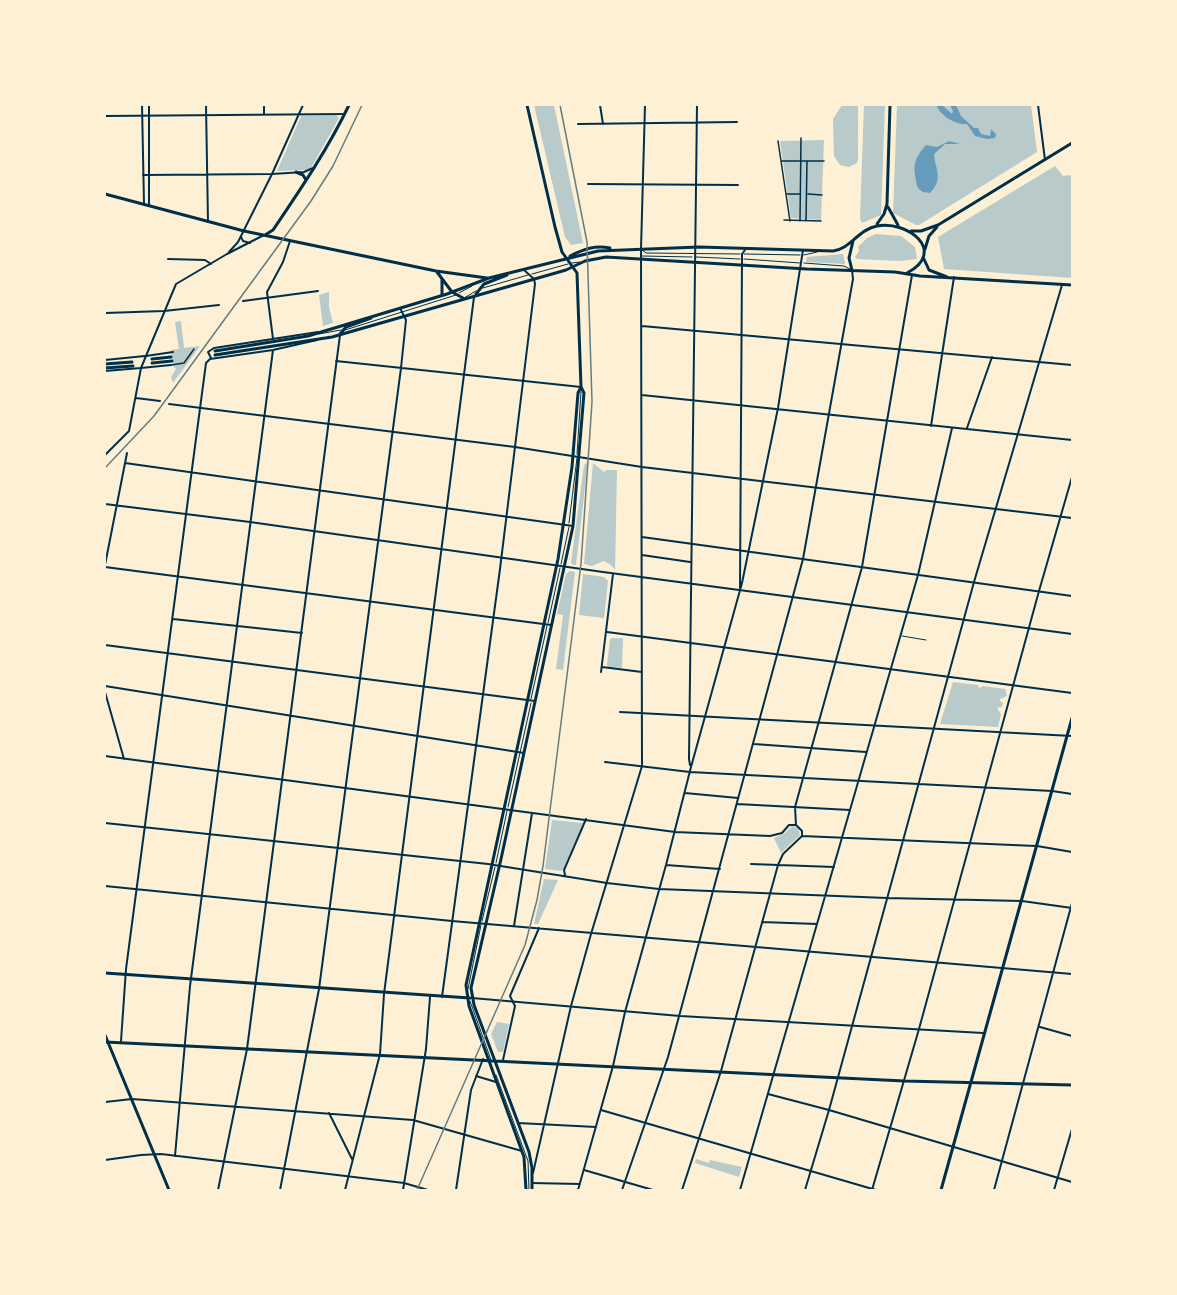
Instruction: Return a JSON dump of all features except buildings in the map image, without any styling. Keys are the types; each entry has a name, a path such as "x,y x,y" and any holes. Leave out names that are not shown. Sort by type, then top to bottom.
{"main road":[{"path":"264,236 273,230 315,167 349,105"},
{"path":"527,105 561,248 577,273 581,387 584,393 569,525 561,565 496,865 466,979 469,998 496,1082 522,1151 529,1190"},
{"path":"215,353 308,336 452,292 489,278 566,258 615,249 694,247 818,252 840,250 876,226 885,214 890,105"},
{"path":"909,231 921,231 938,225 1072,143"},
{"path":"296,172 303,175 305,182"},
{"path":"105,194 264,236 436,271 489,278"},
{"path":"887,204 892,217 899,226 918,239 925,251"},
{"path":"938,225 929,236 924,259 929,270 947,277"},
{"path":"876,226 899,226"},
{"path":"852,270 849,255 854,239"},
{"path":"341,332 534,279 574,267 585,261 606,257 907,273 1072,285"},
{"path":"907,273 915,269 924,259"},
{"path":"436,271 452,292 463,298"},
{"path":"475,295 489,281 504,278 508,274"},
{"path":"442,279 442,295"},
{"path":"215,353 320,340 375,316"},
{"path":"152,361 172,359"},
{"path":"105,366 132,364"},
{"path":"529,1190 532,1183 531,1160 518,1123 489,1060 469,998 482,923 569,525 577,456 578,393 581,387"},
{"path":"941,1190 1052,791 1070,736 1072,718"},
{"path":"105,973 384,994 469,998"},
{"path":"105,1035 169,1190"},
{"path":"106,1042 904,1081 1072,1085"}],"street":[{"path":"142,105 144,204"},
{"path":"149,105 149,206"},
{"path":"206,105 208,222"},
{"path":"264,105 264,114"},
{"path":"227,254 241,237 303,105"},
{"path":"600,105 603,124"},
{"path":"532,1176 571,1006 642,766 641,249 645,105"},
{"path":"691,767 689,759 692,400 697,105"},
{"path":"1038,105 1045,160"},
{"path":"105,116 345,114"},
{"path":"578,124 737,122"},
{"path":"800,221 801,138"},
{"path":"778,141 790,221"},
{"path":"781,161 824,161"},
{"path":"806,221 807,161"},
{"path":"143,175 272,174 309,171 315,167"},
{"path":"588,184 738,184"},
{"path":"786,194 800,194"},
{"path":"807,195 822,195"},
{"path":"784,220 821,221"},
{"path":"105,455 129,431 141,368 176,284 227,254 264,236"},
{"path":"241,237 243,241 250,243"},
{"path":"273,339 268,288 283,262 290,241"},
{"path":"740,590 742,254 748,248"},
{"path":"578,1190 597,1127 625,1012 750,551 803,250"},
{"path":"168,259 205,260 211,264"},
{"path":"442,997 536,284 524,270"},
{"path":"622,1190 665,1068 680,1016 803,559 842,344 853,279 852,270"},
{"path":"796,825 795,807 862,567 912,275"},
{"path":"931,426 954,278"},
{"path":"805,1190 853,1025 974,582 1062,285"},
{"path":"243,301 318,291"},
{"path":"345,1190 380,1054 384,994 475,295"},
{"path":"105,313 164,311 219,305"},
{"path":"280,1190 319,989 347,788 401,368 405,314 399,308"},
{"path":"642,326 1072,365"},
{"path":"120,1042 125,975 206,363 215,353 273,339 322,331"},
{"path":"218,1190 247,1049 341,332"},
{"path":"215,353 273,350 320,340"},
{"path":"105,366 145,356 172,359 183,363 194,349"},
{"path":"175,1156 201,895 273,350"},
{"path":"966,429 992,357"},
{"path":"105,366 141,368 172,359"},
{"path":"336,361 581,387"},
{"path":"641,395 1072,440"},
{"path":"136,398 160,401"},
{"path":"169,404 515,447 816,488 1072,518"},
{"path":"740,1190 918,575 952,428"},
{"path":"127,453 105,566 548,624"},
{"path":"125,463 569,525"},
{"path":"872,1189 919,1029 1012,686 1072,477"},
{"path":"105,504 1072,634"},
{"path":"642,537 1072,596"},
{"path":"642,555 691,562"},
{"path":"601,672 613,574"},
{"path":"172,618 302,633"},
{"path":"607,632 1072,693"},
{"path":"105,645 531,700"},
{"path":"602,667 642,672"},
{"path":"105,686 520,752"},
{"path":"105,692 124,759"},
{"path":"620,712 1070,736"},
{"path":"754,744 866,752"},
{"path":"105,756 675,832 775,835 782,833 789,825 796,825 801,829 802,836"},
{"path":"605,762 690,772 1052,791 1072,794"},
{"path":"685,793 738,798"},
{"path":"737,804 850,810"},
{"path":"514,926 532,813"},
{"path":"566,876 564,870 586,819"},
{"path":"105,823 496,865 659,889 1022,901 1071,908"},
{"path":"682,1190 721,1071 778,865 783,854 802,836 1037,846 1072,852"},
{"path":"751,864 834,867"},
{"path":"666,865 720,869"},
{"path":"105,886 591,934 1072,974"},
{"path":"994,1190 1072,903"},
{"path":"762,922 818,924"},
{"path":"503,1060 515,1006 510,996 539,928"},
{"path":"403,1190 425,1057 430,996"},
{"path":"469,998 680,1016 986,1033"},
{"path":"1040,1027 1072,1036"},
{"path":"456,1190 471,1090 476,1076 489,1060"},
{"path":"476,1076 496,1082"},
{"path":"768,1094 1072,1182"},
{"path":"105,1102 132,1099 414,1120 522,1151"},
{"path":"601,1110 876,1190"},
{"path":"329,1113 352,1160"},
{"path":"518,1123 597,1127"},
{"path":"1054,1190 1072,1129"},
{"path":"105,1160 154,1154 404,1183 428,1190"},
{"path":"584,1170 653,1190"},
{"path":"532,1183 580,1184"}],"lane":[{"path":"641,249 646,253 844,266 852,270"},
{"path":"641,258 742,254 803,255 818,252"},
{"path":"463,298 479,290 529,274 585,261"},
{"path":"423,275 424,268"},
{"path":"405,314 457,295 478,282"},
{"path":"308,336 341,332"},
{"path":"900,636 926,640"},
{"path":"489,1060 528,1161 529,1190"}],"shaded area":[{"path":"534,105 554,105 583,243 571,245 565,237"},
{"path":"842,105 858,105 858,159 857,163 849,167 840,165 834,156 833,119"},
{"path":"864,105 885,105 881,215 862,223 860,219"},
{"path":"897,105 1031,105 1037,152 916,225 893,213"},
{"path":"336,115 339,118 311,168 277,171 301,116"},
{"path":"824,140 821,220 791,218 780,141"},
{"path":"1055,166 1063,176 1072,175 1072,278 944,269 938,237"},
{"path":"876,234 901,236 915,247 917,259 900,261 857,259 855,257 859,251 858,247 867,238"},
{"path":"843,254 845,264 806,262 807,257"},
{"path":"329,292 329,307 333,323 323,326 319,295"},
{"path":"181,321 184,348 200,346 173,383 171,377 176,369 173,366 171,350 179,349 175,322"},
{"path":"588,462 576,565 573,565 571,563 584,465"},
{"path":"593,463 604,472 617,470 615,570 604,561 592,566 584,564"},
{"path":"570,571 575,572 563,670 556,669 563,615 557,614 566,574"},
{"path":"583,574 604,577 608,581 604,618 579,615"},
{"path":"623,638 622,668 607,665 610,639"},
{"path":"953,682 978,685 979,688 983,686 1005,689 1007,696 1000,699 1003,703 1002,707 997,708 1001,714 998,727 940,724"},
{"path":"552,820 583,823 562,871 545,869"},
{"path":"792,826 798,828 800,835 781,853 774,838 784,834"},
{"path":"544,879 558,880 538,924 534,924"},
{"path":"497,1022 509,1024 503,1052 498,1052 491,1034"},
{"path":"696,1159 742,1167 739,1177 695,1163"}],"water":[{"path":"936,105 942,105 952,114 950,105 956,105 961,116 974,128 978,128 981,134 990,136 991,129 996,134 995,138 975,136 967,124 949,119"},
{"path":"949,141 960,144 945,144 934,154 938,174 937,183 930,193 923,192 916,183 916,159 926,145 937,147"}],"railway":[{"path":"105,468 154,416 311,201 333,166 362,105"},
{"path":"417,1190 525,945 543,866 581,564 592,402 587,242 560,105"}]}
